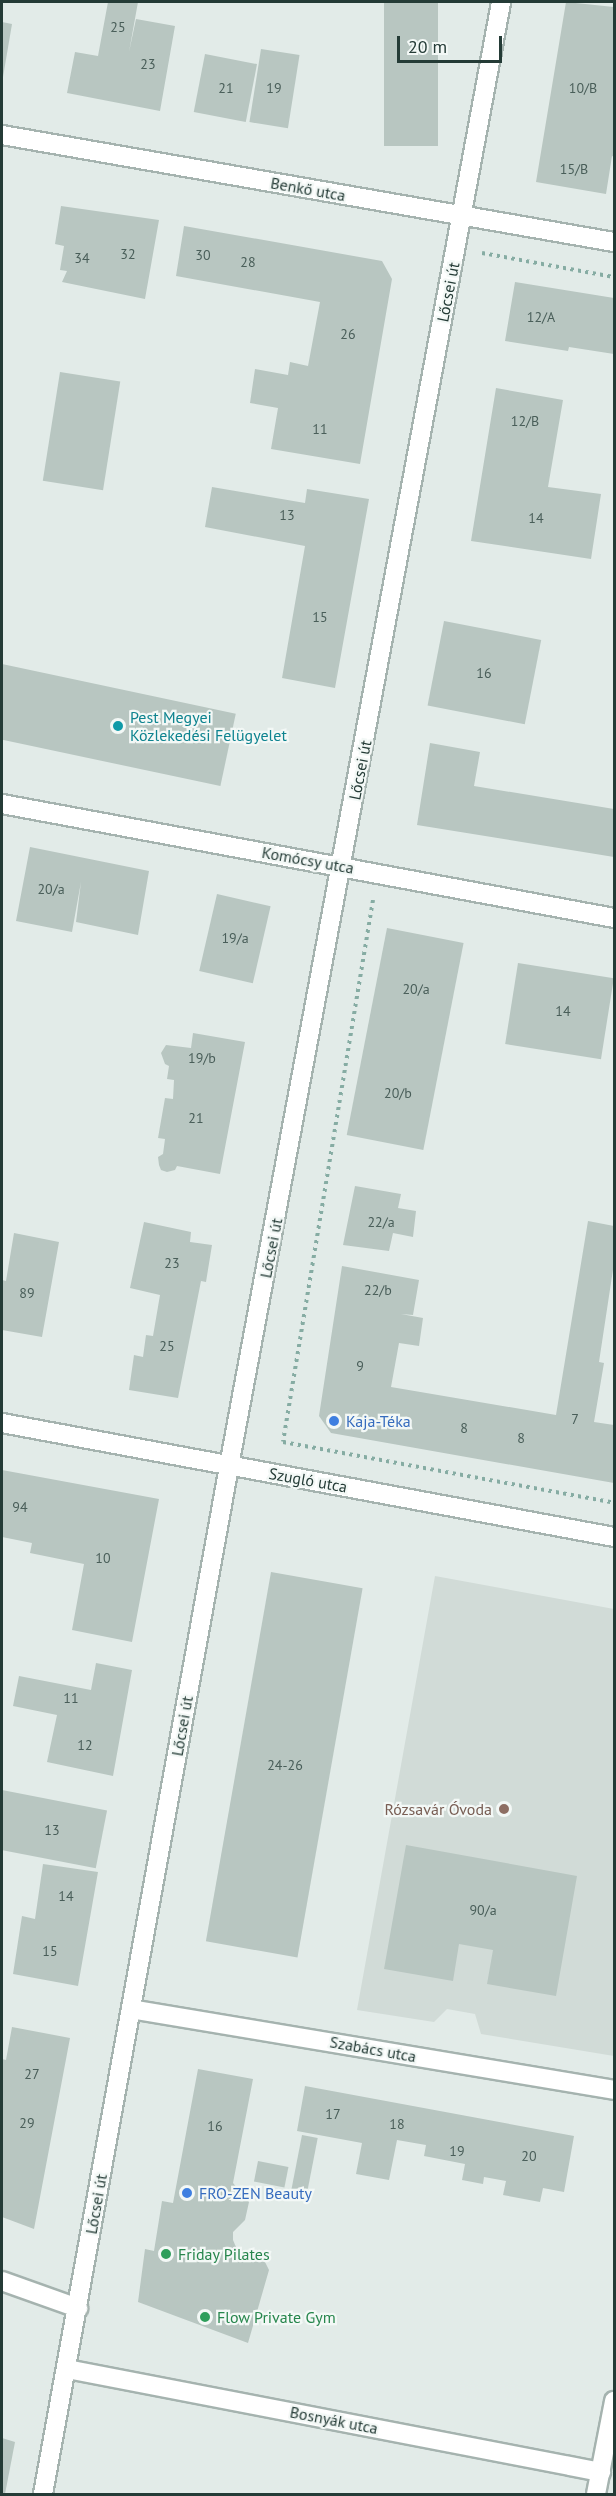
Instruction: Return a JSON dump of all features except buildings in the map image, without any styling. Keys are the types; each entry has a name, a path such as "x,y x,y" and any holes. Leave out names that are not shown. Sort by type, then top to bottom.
{"street":[{"name":"Lőcsei út","path":"43,2494 229,1466 501,2"},
{"name":"Benkő utca","path":"2,135 615,242"},
{"name":"Komócsy utca","path":"2,804 615,918"},
{"name":"Szugló utca","path":"2,1423 615,1536"},
{"name":"Szabács utca","path":"131,2009 615,2090"},
{"path":"2,2281 78,2308"},
{"name":"Bosnyák utca","path":"67,2369 601,2472"},
{"path":"596,2494 615,2401"}],"path":[{"path":"477,252 615,277"},
{"path":"375,892 283,1443 615,1503"}],"shaded area":[{"name":"Rózsavár Óvoda","path":"435,1576 614,1609 614,2056 481,2034 475,2014 447,2009 434,2022 357,2010"}],"place":[{"name":"Pest Megyei Közlekedési Felügyelet","path":"118,726"},
{"name":"Kaja-Téka","path":"334,1421"},
{"name":"Rózsavár Óvoda","path":"504,1809"},
{"name":"FRO-ZEN Beauty","path":"187,2193"},
{"name":"Friday Pilates","path":"166,2254"},
{"name":"Flow Private Gym","path":"205,2317"}]}
